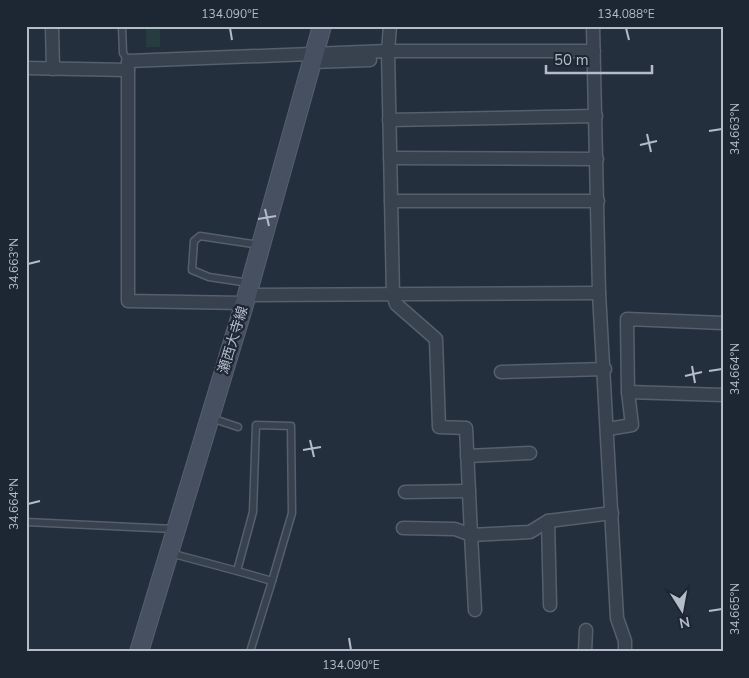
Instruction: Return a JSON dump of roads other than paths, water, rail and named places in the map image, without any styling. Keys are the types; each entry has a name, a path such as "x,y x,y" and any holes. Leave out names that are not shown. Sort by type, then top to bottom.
{"main road":[{"name":"瀬西大寺線","path":"139,652 247,294 322,26"}],"street":[{"path":"52,26 53,69"},
{"path":"26,68 53,69 313,57 379,60 390,26"},
{"path":"593,26 599,294 617,618 625,641 625,652"},
{"path":"383,51 594,51"},
{"path":"383,51 389,120 393,295 396,304 436,340 439,427 466,428 475,610"},
{"path":"128,66 128,301 247,294 599,294"},
{"path":"389,120 596,116"},
{"path":"390,158 597,159"},
{"path":"391,201 598,201"},
{"path":"608,429 632,425 628,392 627,318 723,323"},
{"path":"501,372 604,369"},
{"path":"628,392 723,395"},
{"path":"467,456 530,453"},
{"path":"405,492 469,491"},
{"path":"403,528 455,529 471,535 530,532 548,521 612,513"},
{"path":"548,521 550,605"},
{"path":"585,652 586,630"}],"lane":[{"path":"122,26 123,53 128,66"},
{"path":"247,294 192,270 194,241 200,236 260,246"},
{"path":"209,418 238,427"},
{"path":"236,571 254,512 256,425 292,426 292,513 250,652"},
{"path":"26,522 176,529"},
{"path":"169,552 272,581"}]}
